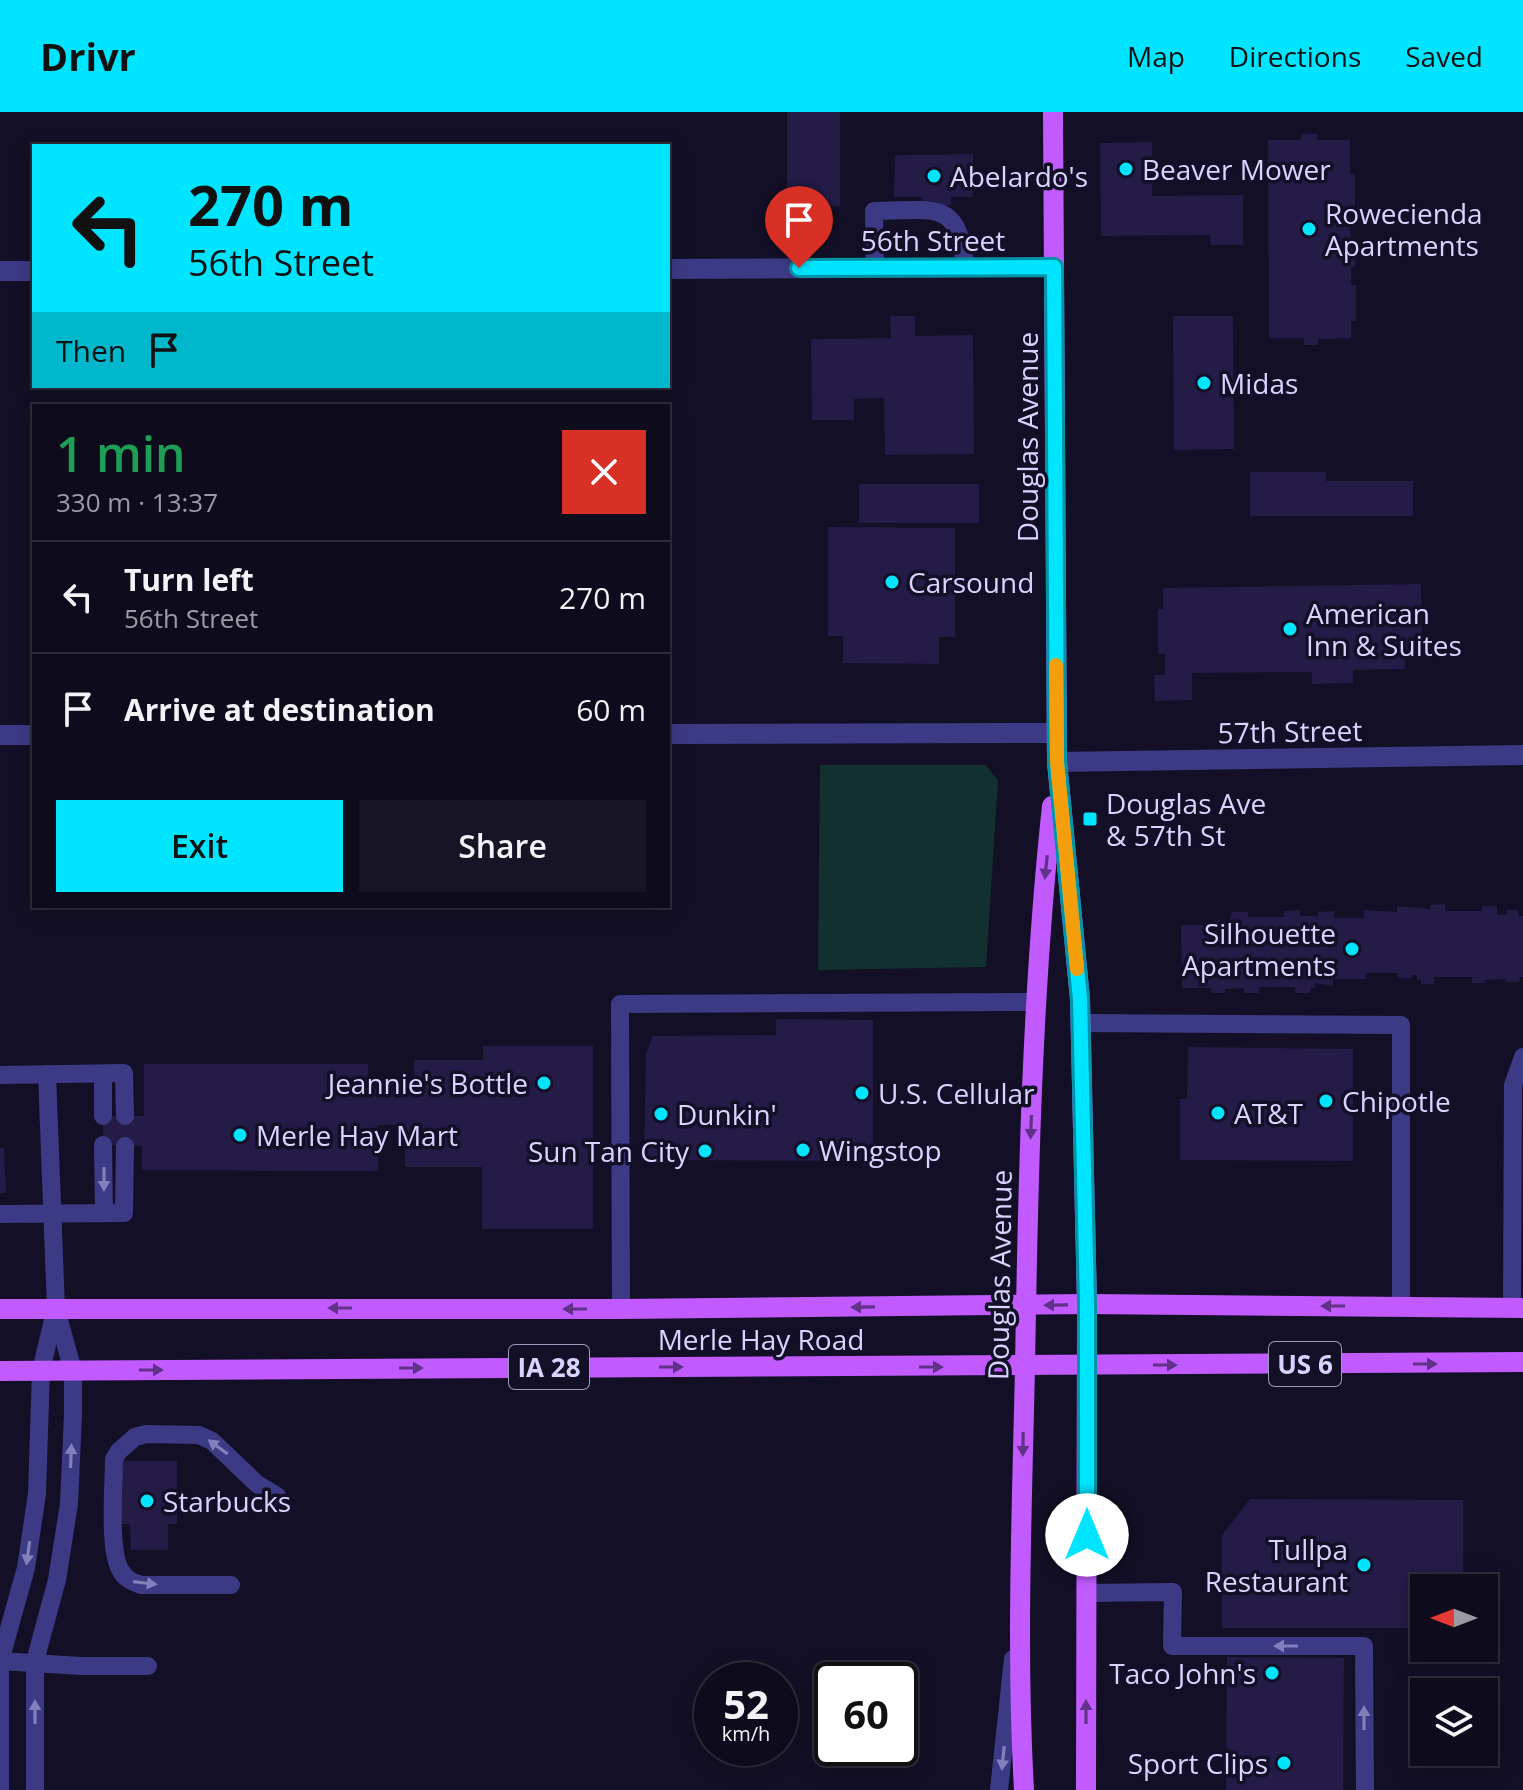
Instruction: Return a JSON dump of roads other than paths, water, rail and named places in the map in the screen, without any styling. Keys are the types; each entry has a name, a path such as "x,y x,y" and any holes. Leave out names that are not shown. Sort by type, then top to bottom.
{"main road":[{"name":"Douglas Avenue","path":"1053,112 1057,762 1081,1023 1087,1304 1086,1790"},
{"name":"Douglas Avenue","path":"1024,1790 1019,1597 1025,1305 1040,923 1057,762"},
{"name":"Merle Hay Road","path":"0,1309 621,1309 1087,1304 1517,1308"},
{"name":"Merle Hay Road","path":"0,1371 1523,1362"}],"street":[{"name":"56th Street","path":"670,269 1054,267"},
{"path":"0,271 32,271"},
{"path":"670,734 1057,733"},
{"path":"0,735 32,735"},
{"name":"57th Street","path":"1057,762 1523,755"}],"lane":[{"path":"875,268 874,211 942,212 953,220 959,230 965,267"},
{"path":"621,1309 620,1004 1036,1002"},
{"path":"1081,1023 1401,1025 1401,1306"},
{"path":"1517,1308 1512,1204 1513,1085 1523,1057"},
{"path":"0,1075 124,1073 125,1116"},
{"path":"35,1790 35,1661 57,1580 69,1504 73,1371 56,1309 47,1074"},
{"path":"103,1074 103,1116"},
{"path":"103,1145 104,1213"},
{"path":"0,1214 124,1213 125,1146"},
{"path":"0,1790 0,1661 26,1568 37,1494 41,1370 56,1309"},
{"path":"231,1585 141,1585 120,1571 114,1553 114,1459 135,1437 146,1434 199,1435 212,1441 257,1484 277,1496"},
{"path":"1086,1593 1173,1592 1172,1646 1364,1646 1365,1790"},
{"path":"999,1790 1019,1597"},
{"path":"0,1661 148,1666"}],"place":[{"name":"Beaver Mower","path":"1126,169"},
{"name":"Abelardo's","path":"934,176"},
{"name":"Rowecienda Apartments","path":"1309,229"},
{"name":"Midas","path":"1204,383"},
{"name":"Carsound","path":"892,582"},
{"name":"American Inn & Suites","path":"1290,629"},
{"name":"Douglas Ave & 57th St","path":"1090,819"},
{"name":"Silhouette Apartments","path":"1352,949"},
{"name":"Jeannie's Bottle","path":"544,1083"},
{"name":"U.S. Cellular","path":"862,1093"},
{"name":"Chipotle","path":"1326,1101"},
{"name":"AT&T","path":"1218,1113"},
{"name":"Dunkin'","path":"661,1114"},
{"name":"Merle Hay Mart","path":"240,1135"},
{"name":"Wingstop","path":"803,1150"},
{"name":"Sun Tan City","path":"705,1151"},
{"name":"Starbucks","path":"147,1501"},
{"name":"Tullpa Restaurant","path":"1364,1565"},
{"name":"Taco John's","path":"1272,1673"},
{"name":"Sport Clips","path":"1284,1763"}]}
